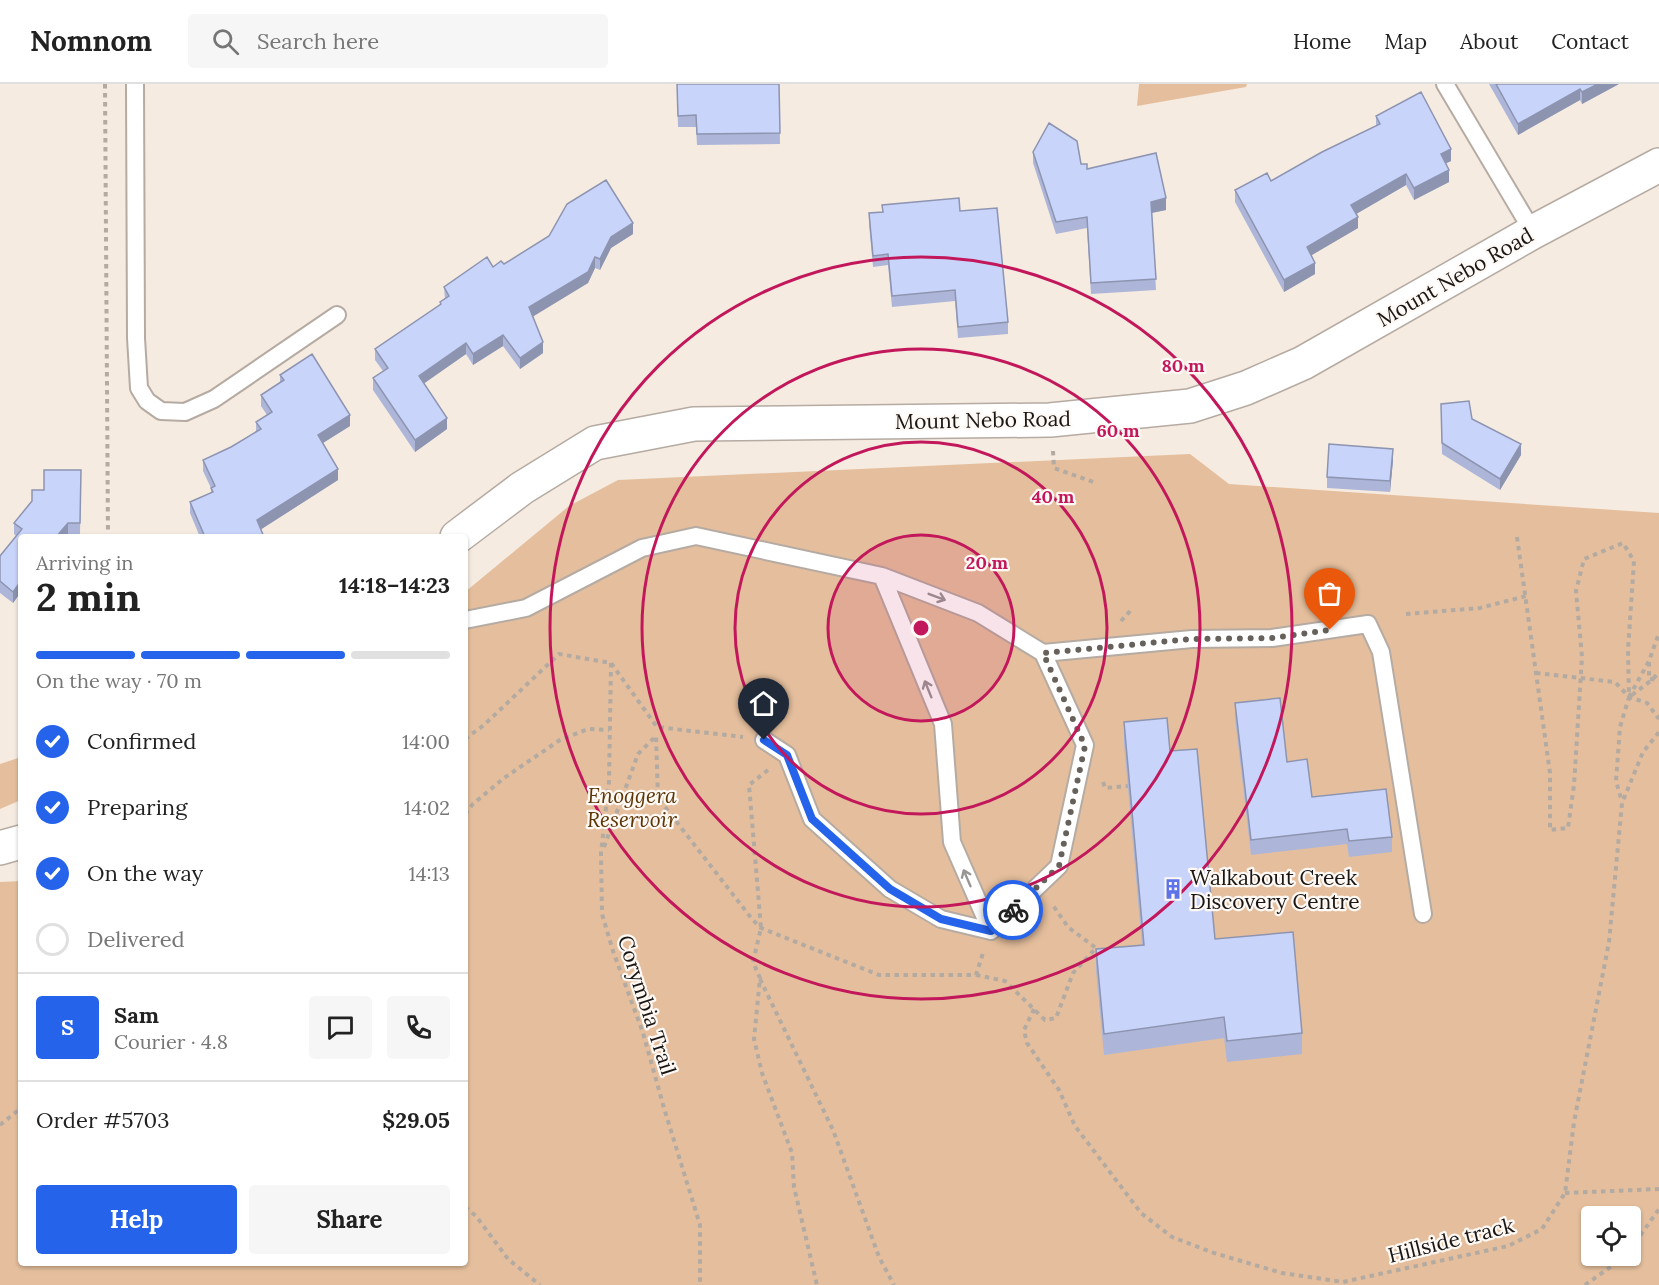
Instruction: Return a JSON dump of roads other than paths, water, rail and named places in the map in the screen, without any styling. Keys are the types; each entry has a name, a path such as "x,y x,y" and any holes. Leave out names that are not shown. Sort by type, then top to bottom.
{"main road":[{"name":"Mount Nebo Road","path":"461,534 522,488 595,443 694,424 1050,420 1190,406 1246,388 1303,363 1533,232 1659,165"},
{"path":"0,848 18,843"}],"lane":[{"path":"135,84 136,338 139,388 147,401 161,411 185,412 214,399 337,315"},
{"path":"1445,84 1533,232"},
{"path":"468,619 526,608 642,548 696,536 882,576 978,613 1043,653 1085,746 1059,866 991,931"},
{"path":"882,576 943,724 952,842 991,931"},
{"path":"1043,653 1192,639 1272,638 1368,624 1381,652 1423,914"},
{"path":"764,740 787,755 812,819 890,889 941,919 991,931"}],"place":[{"name":"Walkabout Creek Discovery Centre","path":"1173,889"}],"park label":[{"name":"Enoggera Reservoir","path":"632,807"}]}
